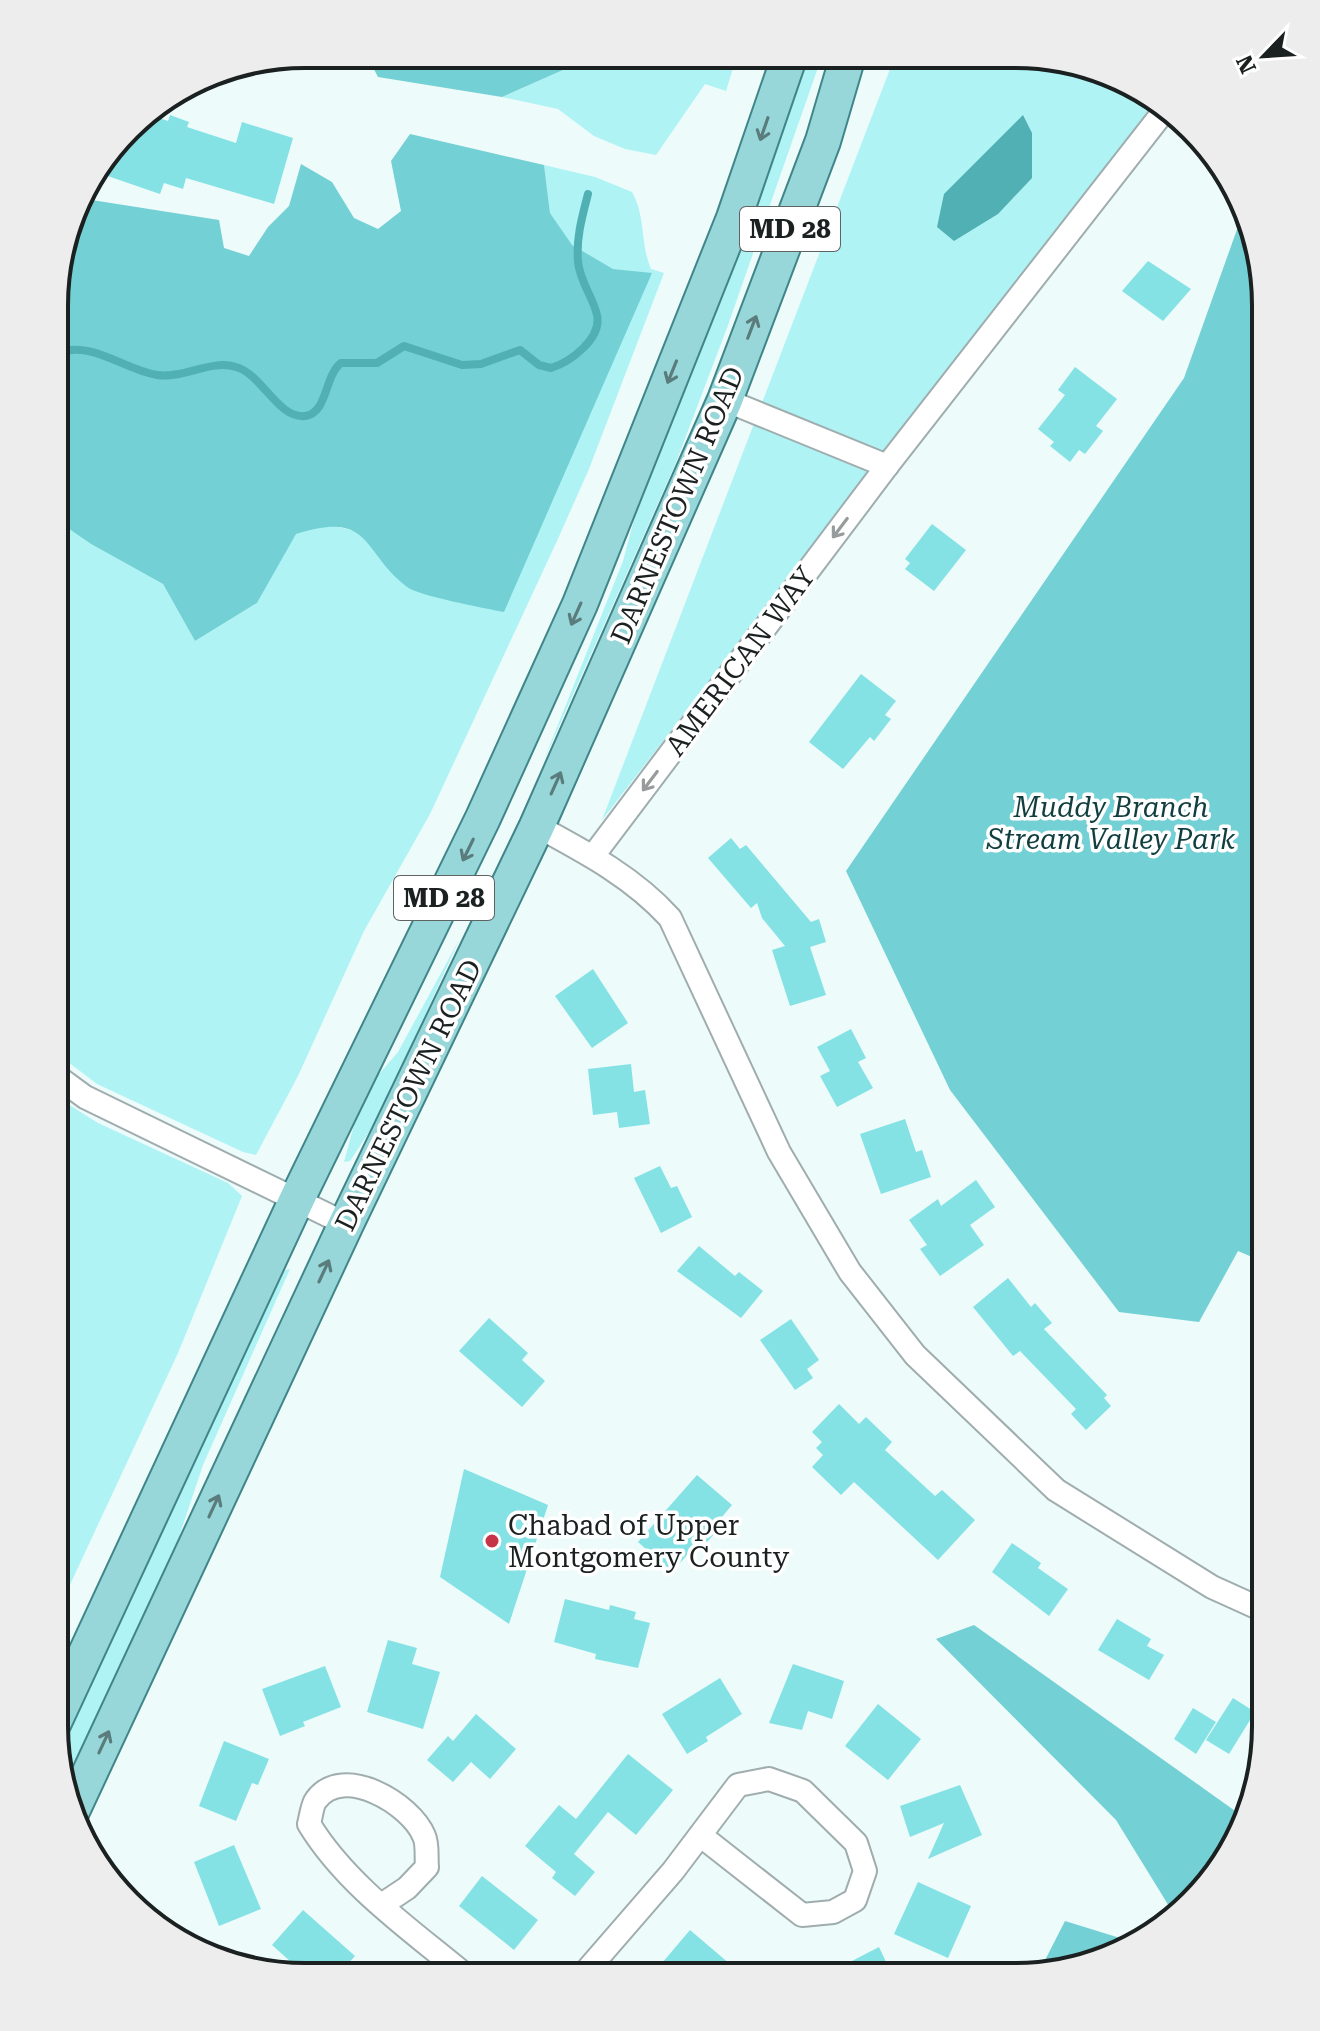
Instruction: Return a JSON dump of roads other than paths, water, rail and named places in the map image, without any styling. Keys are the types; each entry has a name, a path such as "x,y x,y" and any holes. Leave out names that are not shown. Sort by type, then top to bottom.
{"main road":[{"name":"DARNESTOWN ROAD","path":"68,1692 297,1199 483,818 580,604 734,218 785,68"},
{"name":"DARNESTOWN ROAD","path":"79,1795 346,1224 537,826 725,400 823,141 844,68"}],"street":[{"name":"AMERICAN WAY","path":"593,856 887,466 1159,117"},
{"path":"725,400 887,466"},
{"path":"537,826 593,856 649,895 670,918 779,1152 850,1272 915,1355 1056,1490 1212,1587 1251,1605"},
{"path":"68,1085 85,1097 346,1224"},
{"path":"593,1963 738,1785 769,1779 803,1791 856,1843 865,1871 855,1900 833,1912 802,1915 700,1835"},
{"path":"383,1904 407,1888 427,1867 424,1836 395,1803 364,1787 340,1784 316,1800 309,1824 329,1857 383,1904 451,1963"}],"waterway":[{"path":"68,350 95,353 157,375 217,365 236,367 254,378 286,411 305,416 318,408 331,376 341,363 377,363 404,346 462,365 481,364 520,350 539,365 551,368 567,361 583,348 595,333 597,324 595,308 578,262 579,236 588,194"}],"place":[{"name":"Chabad of Upper Montgomery County","path":"492,1541"}],"park label":[{"name":"Muddy Branch Stream Valley Park","path":"1111,823"}]}
